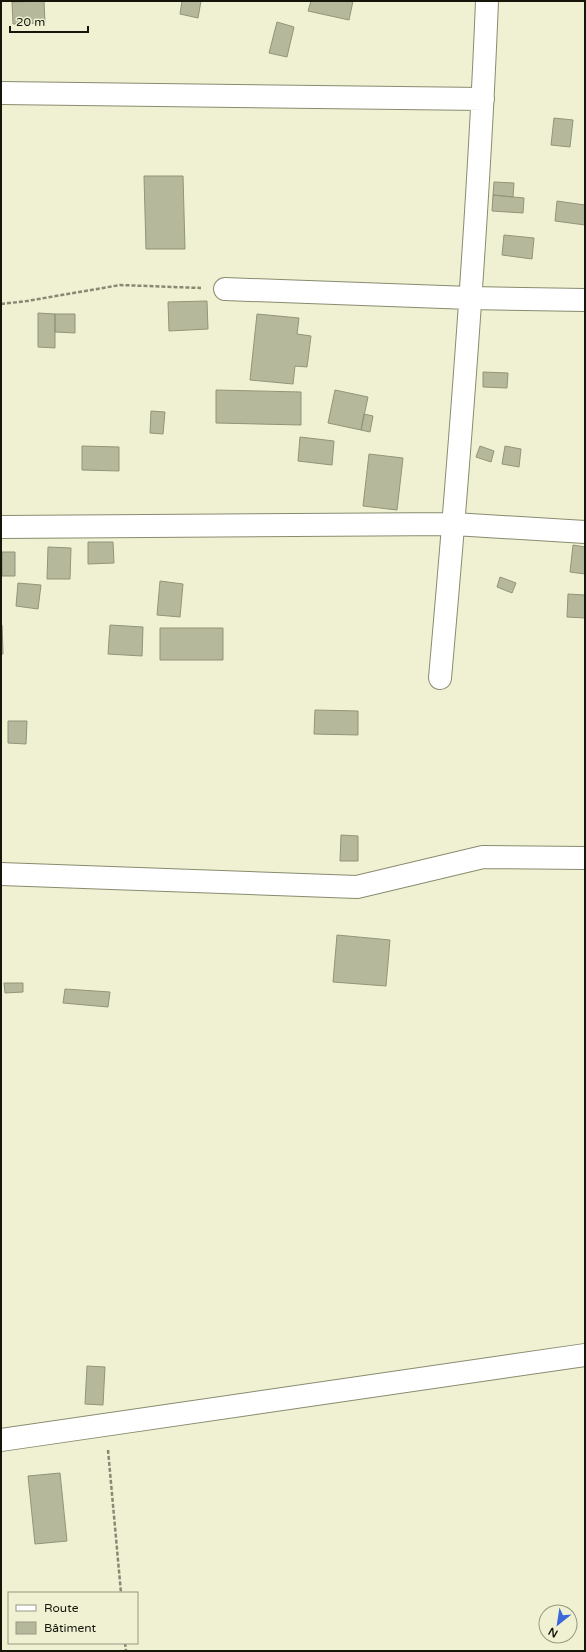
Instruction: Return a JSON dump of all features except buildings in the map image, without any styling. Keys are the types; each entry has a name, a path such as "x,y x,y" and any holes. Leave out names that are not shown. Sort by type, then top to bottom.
{"street":[{"path":"440,678 454,524 470,298 483,99 487,1"},
{"path":"1,93 483,99"},
{"path":"225,289 470,298 585,300"},
{"path":"1,527 454,524 585,532"},
{"path":"1,874 357,887 483,857 585,858"},
{"path":"1,1440 585,1355"}],"path":[{"path":"1,304 120,285 225,289"},
{"path":"106,1425 121,1592"}]}
